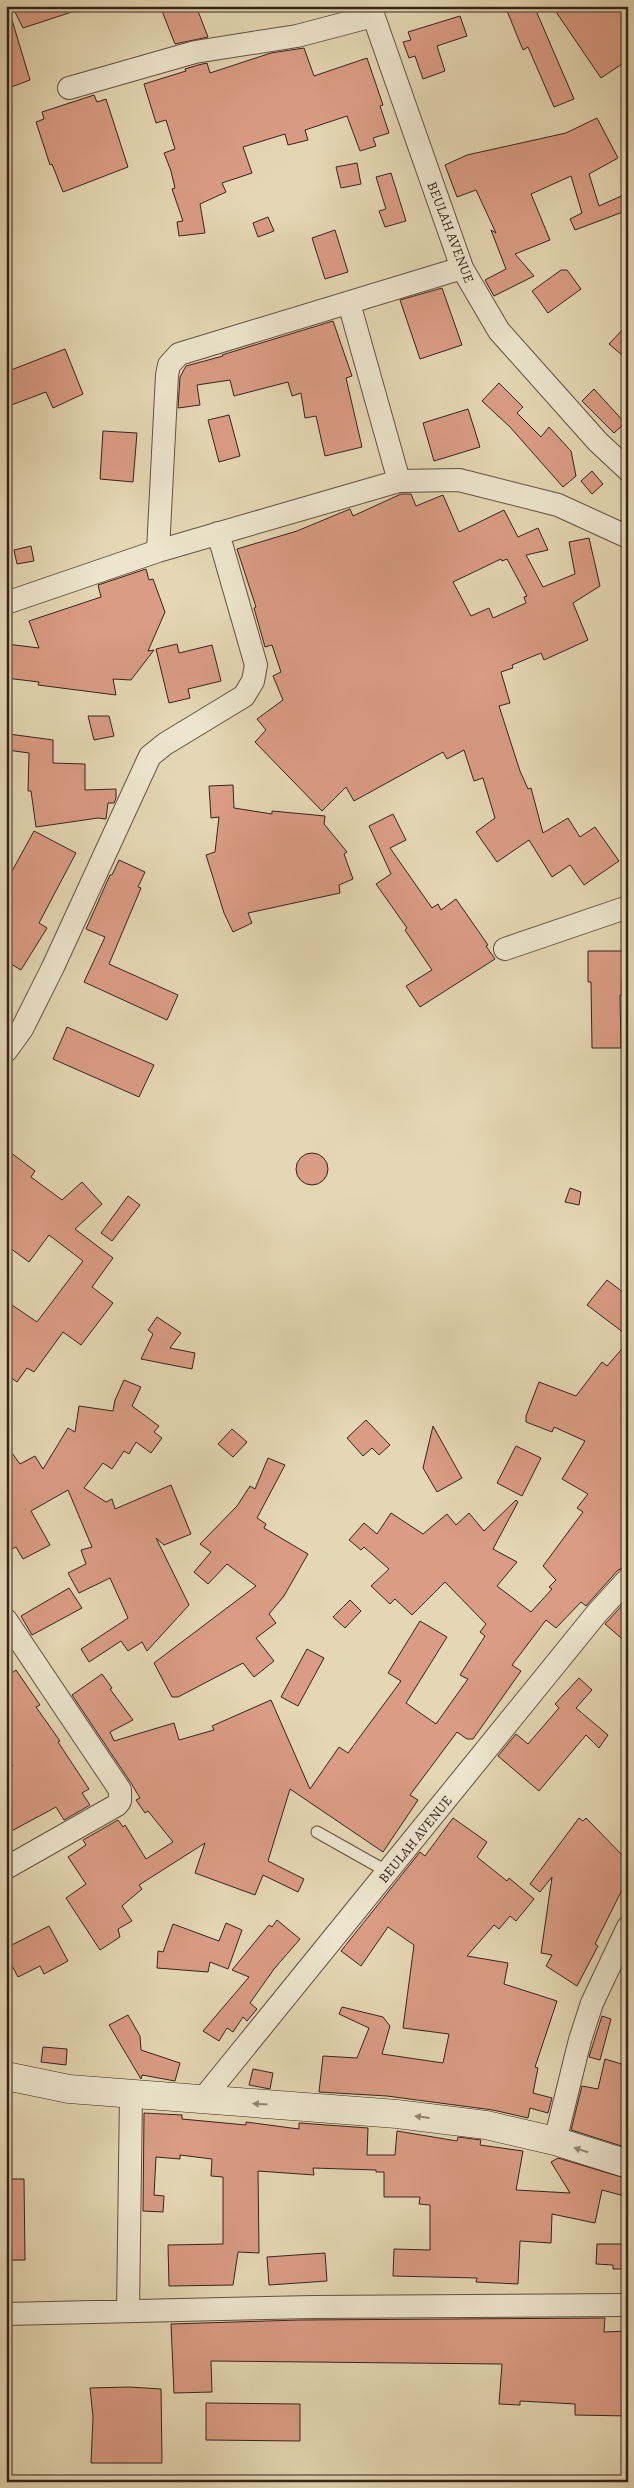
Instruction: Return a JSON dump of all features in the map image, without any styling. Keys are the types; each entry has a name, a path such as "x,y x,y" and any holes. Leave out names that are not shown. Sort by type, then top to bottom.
{"street":[{"path":"69,88 195,52 296,36 372,11"},
{"name":"BEULAH AVENUE","path":"372,11 462,268 499,331 598,442 628,470"},
{"path":"158,551 167,375 173,359 179,354 462,268"},
{"path":"349,303 399,481"},
{"path":"6,603 158,551 399,481 459,480 558,505 628,537"},
{"path":"6,1051 22,1029 53,967 150,756 244,696 253,681 256,665 218,533"},
{"path":"505,949 628,907"},
{"name":"BEULAH AVENUE","path":"202,2100 597,1612 628,1579"},
{"path":"6,1620 120,1790 121,1796 117,1805 6,1868"},
{"path":"555,2141 580,2040 592,2003 628,1927"},
{"path":"6,2076 68,2089 407,2115 486,2125 555,2141 628,2164"},
{"path":"128,2311 130,2094"},
{"path":"6,2314 314,2307 628,2305"}],"lane":[{"path":"317,1832 388,1872"}],"building":[{"path":"12,6 81,6 81,9 23,28"},
{"path":"160,6 196,6 208,37 175,44"},
{"path":"505,6 534,6 574,99 554,107 528,47 523,50"},
{"path":"552,6 628,6 628,60 601,78"},
{"path":"6,10 9,10 30,80 6,89"},
{"path":"460,16 467,36 437,46 445,71 423,79 415,56 409,58 403,42 411,40 408,32"},
{"path":"304,48 314,76 367,58 383,105 380,106 389,133 373,138 376,146 360,151 347,116 305,130 308,140 288,145 285,134 243,147 252,173 222,183 226,192 200,204 205,233 179,236 177,222 183,221 172,189 175,188 164,153 175,149 166,120 156,123 144,84 186,71 185,69 198,65 207,63 210,73 271,53"},
{"path":"94,95 97,102 106,99 128,167 63,192 52,164 50,165 36,122 44,119 42,112"},
{"path":"597,118 618,158 589,174 599,206 628,193 628,210 575,230 570,219 582,213 571,176 531,194 550,240 515,254 534,276 494,296 485,280 506,269 491,230 496,233 476,190 457,197 445,165 467,155 566,133"},
{"path":"357,163 361,184 341,188 336,167"},
{"path":"391,173 406,221 385,227 379,211 386,209 376,177"},
{"path":"268,217 274,231 258,237 253,223"},
{"path":"335,230 348,272 325,279 312,238"},
{"path":"561,270 567,270 581,289 548,313 532,291"},
{"path":"442,288 462,345 420,359 400,300"},
{"path":"333,321 352,376 346,378 362,447 325,456 316,416 305,418 301,393 292,396 288,382 234,396 230,380 197,385 200,405 178,408 180,377 186,366"},
{"path":"628,324 628,360 609,344"},
{"path":"65,349 83,394 53,408 46,392 6,407 6,372"},
{"path":"499,383 523,407 517,413 541,437 549,427 571,451 576,476 563,487 510,427 482,401"},
{"path":"594,389 625,423 614,433 582,401"},
{"path":"468,409 480,447 434,461 423,423"},
{"path":"229,415 240,456 219,462 208,420"},
{"path":"103,431 137,433 133,482 100,479"},
{"path":"592,471 603,484 592,494 581,481"},
{"path":"401,494 411,494 416,506 443,495 459,532 504,510 518,537 538,528 548,550 526,555 543,587 575,574 569,542 589,538 600,586 573,603 588,640 544,660 541,653 512,665 513,668 501,672 510,703 499,706 520,771 528,789 531,788 543,833 568,818 580,837 595,827 619,861 584,885 570,865 552,877 529,840 497,862 476,832 495,818 483,778 474,781 464,750 447,759 443,752 354,801 346,787 322,811 255,742 266,730 257,719 283,700 273,676 281,672 272,645 265,647 254,608 256,607 237,549 297,531 350,509 353,516","holes":["501,559 502,561 507,559 527,596 524,597 526,603 493,618 489,608 471,616 453,582"]},
{"path":"31,546 34,561 17,564 14,550"},
{"path":"146,569 149,580 153,579 165,612 148,651 154,650 131,680 113,679 116,695 38,685 39,682 6,678 6,644 39,648 29,621 101,597 98,585"},
{"path":"177,644 179,653 212,645 221,681 188,689 190,698 169,703 156,649"},
{"path":"88,716 109,716 114,736 94,740"},
{"path":"9,734 53,740 53,763 85,764 85,790 116,789 114,803 108,803 106,819 98,818 36,827 31,791 28,791 29,753 7,750"},
{"path":"233,785 234,808 272,814 272,811 325,816 324,824 347,852 344,854 353,879 339,885 340,893 248,913 252,923 233,932 224,913 206,855 215,852 219,817 211,818 209,786"},
{"path":"393,814 406,840 390,848 432,908 438,904 441,910 456,899 488,945 486,946 495,959 420,1007 406,986 432,970 405,930 407,928 376,884 391,874 369,826"},
{"path":"34,831 76,853 39,923 47,928 21,970 6,961 6,882"},
{"path":"119,860 145,872 138,887 141,888 109,964 178,995 167,1020 84,982 105,937 86,929 110,875 112,875"},
{"path":"588,951 628,951 628,981 622,981 622,995 620,995 621,1048 592,1048 591,982 588,982"},
{"path":"67,1027 154,1065 139,1097 53,1059"},
{"path":"6,1149 35,1171 31,1177 62,1200 82,1182 102,1204 75,1229 113,1258 92,1287 113,1303 81,1345 63,1332 34,1372 27,1368 17,1382 6,1374 6,1301 37,1322 83,1261 49,1235 29,1262 6,1245"},
{"path":"312,1153 324,1157 328,1169 324,1181 312,1185 300,1181 296,1169 300,1157"},
{"path":"570,1188 581,1192 579,1205 565,1202"},
{"path":"128,1196 140,1205 112,1241 101,1233"},
{"path":"607,1280 628,1296 628,1336 587,1305"},
{"path":"157,1317 181,1333 170,1348 195,1353 192,1369 141,1359 153,1334 148,1330"},
{"path":"628,1342 628,1566 618,1570 586,1606 581,1602 556,1628 546,1620 512,1665 521,1671 473,1739 467,1739 457,1732 410,1795 418,1800 383,1852 290,1789 268,1861 304,1879 298,1892 263,1875 255,1895 195,1873 205,1843 139,1885 142,1889 122,1906 132,1921 118,1929 120,1937 100,1950 66,1898 86,1884 68,1857 86,1845 83,1840 118,1820 123,1827 125,1825 146,1859 173,1842 148,1811 145,1813 136,1800 140,1798 131,1783 72,1695 102,1674 112,1688 110,1689 133,1720 110,1732 114,1741 174,1723 179,1740 214,1730 212,1726 271,1700 310,1789 339,1747 348,1753 401,1681 388,1673 420,1621 447,1637 406,1703 436,1724 468,1679 460,1675 485,1636 480,1632 486,1624 445,1582 412,1615 395,1599 390,1604 371,1586 389,1569 364,1547 361,1550 349,1540 364,1523 377,1534 391,1513 423,1534 447,1514 456,1525 469,1513 484,1531 516,1500 518,1502 493,1549 517,1562 497,1586 531,1612 552,1589 549,1587 556,1580 543,1566 583,1512 577,1508 588,1494 562,1479 585,1441 554,1427 552,1432 526,1422 526,1416 539,1382 576,1396 602,1362 607,1366"},
{"path":"124,1380 141,1387 132,1406 159,1426 154,1432 162,1438 151,1453 136,1442 129,1454 124,1451 112,1469 103,1463 84,1488 106,1502 112,1499 115,1509 171,1485 191,1534 164,1545 156,1538 189,1605 147,1651 142,1642 128,1651 121,1641 89,1662 81,1649 128,1618 110,1578 79,1593 68,1573 86,1564 81,1550 92,1547 68,1490 31,1511 50,1545 23,1559 16,1547 6,1552 6,1445 20,1464 35,1456 43,1469 68,1428 75,1432 79,1406 113,1411 115,1400"},
{"path":"366,1420 390,1445 379,1455 372,1448 363,1456 347,1438"},
{"path":"433,1426 462,1478 437,1492 423,1468"},
{"path":"232,1429 247,1442 233,1457 218,1444"},
{"path":"516,1446 541,1458 522,1496 497,1483"},
{"path":"268,1458 285,1465 257,1518 266,1524 264,1528 308,1554 284,1596 269,1614 276,1623 256,1638 274,1661 254,1677 243,1663 178,1697 172,1697 154,1663 256,1586 227,1564 208,1584 194,1572 211,1552 200,1544 237,1506 250,1486 255,1489"},
{"path":"69,1588 82,1608 32,1635 21,1616"},
{"path":"628,1599 628,1644 605,1624"},
{"path":"350,1600 361,1611 345,1628 333,1617"},
{"path":"307,1649 324,1658 298,1706 281,1697"},
{"path":"16,1670 40,1705 36,1707 60,1741 58,1742 89,1789 82,1793 90,1805 64,1820 56,1807 6,1834 6,1771 13,1766 6,1755 6,1677"},
{"path":"579,1678 592,1690 576,1708 608,1735 599,1748 586,1735 539,1791 498,1756 516,1734 528,1744 559,1708 555,1704"},
{"path":"453,1818 487,1842 477,1857 507,1881 509,1878 534,1899 516,1921 510,1916 499,1929 494,1925 467,1956 508,1963 504,1984 557,2001 535,2067 538,2068 533,2093 552,2098 548,2113 530,2108 528,2118 493,2110 387,2096 319,2092 323,2056 357,2058 369,2028 339,2014 342,2007 383,2017 390,2026 382,2054 443,2063 449,2034 403,2028 414,1945 388,1927 361,1966 341,1951 420,1852 425,1856"},
{"path":"579,1818 583,1821 586,1818 628,1861 628,1878 595,1944 598,1946 577,1986 546,1966 552,1955 541,1953 552,1877 540,1892 530,1884"},
{"path":"277,1920 300,1939 274,1969 250,2003 257,2009 247,2021 243,2017 233,2032 227,2028 219,2041 203,2031 249,1977 232,1970 269,1925 272,1927"},
{"path":"226,1923 242,1930 228,1969 210,1962 208,1972 157,1968 158,1951 163,1952 173,1924 219,1941"},
{"path":"49,1926 68,1961 44,1974 40,1966 18,1977 6,1954 6,1948"},
{"path":"128,2015 140,2036 141,2050 180,2063 175,2081 142,2075 141,2079 109,2025"},
{"path":"602,2016 611,2019 600,2060 589,2057"},
{"path":"43,2047 67,2049 66,2065 41,2062"},
{"path":"605,2059 628,2066 628,2148 571,2130 582,2086 598,2089"},
{"path":"253,2069 273,2073 270,2089 249,2085"},
{"path":"144,2113 182,2115 182,2119 246,2125 246,2122 299,2129 299,2123 368,2128 367,2155 395,2155 397,2131 457,2141 458,2137 481,2140 480,2145 523,2151 516,2190 570,2193 551,2162 558,2158 628,2179 628,2197 602,2190 595,2223 552,2214 551,2243 520,2241 518,2284 476,2282 477,2278 393,2276 394,2249 430,2250 430,2205 419,2204 420,2197 384,2197 384,2172 376,2172 376,2170 313,2168 314,2175 258,2171 259,2253 238,2252 233,2285 169,2286 168,2245 223,2244 223,2177 211,2176 212,2159 180,2155 180,2159 156,2157 154,2195 164,2196 163,2212 143,2211"},
{"path":"6,2179 24,2179 25,2260 6,2260"},
{"path":"597,2244 628,2244 628,2269 613,2269 613,2265 596,2264"},
{"path":"325,2253 327,2281 269,2285 267,2257"},
{"path":"605,2318 604,2332 628,2331 628,2416 575,2415 575,2404 520,2401 520,2405 499,2404 502,2364 211,2361 212,2392 174,2393 171,2324 299,2320"},
{"path":"129,2387 161,2389 162,2463 91,2463 93,2417 90,2388"},
{"path":"206,2403 300,2404 300,2441 206,2440"}]}
